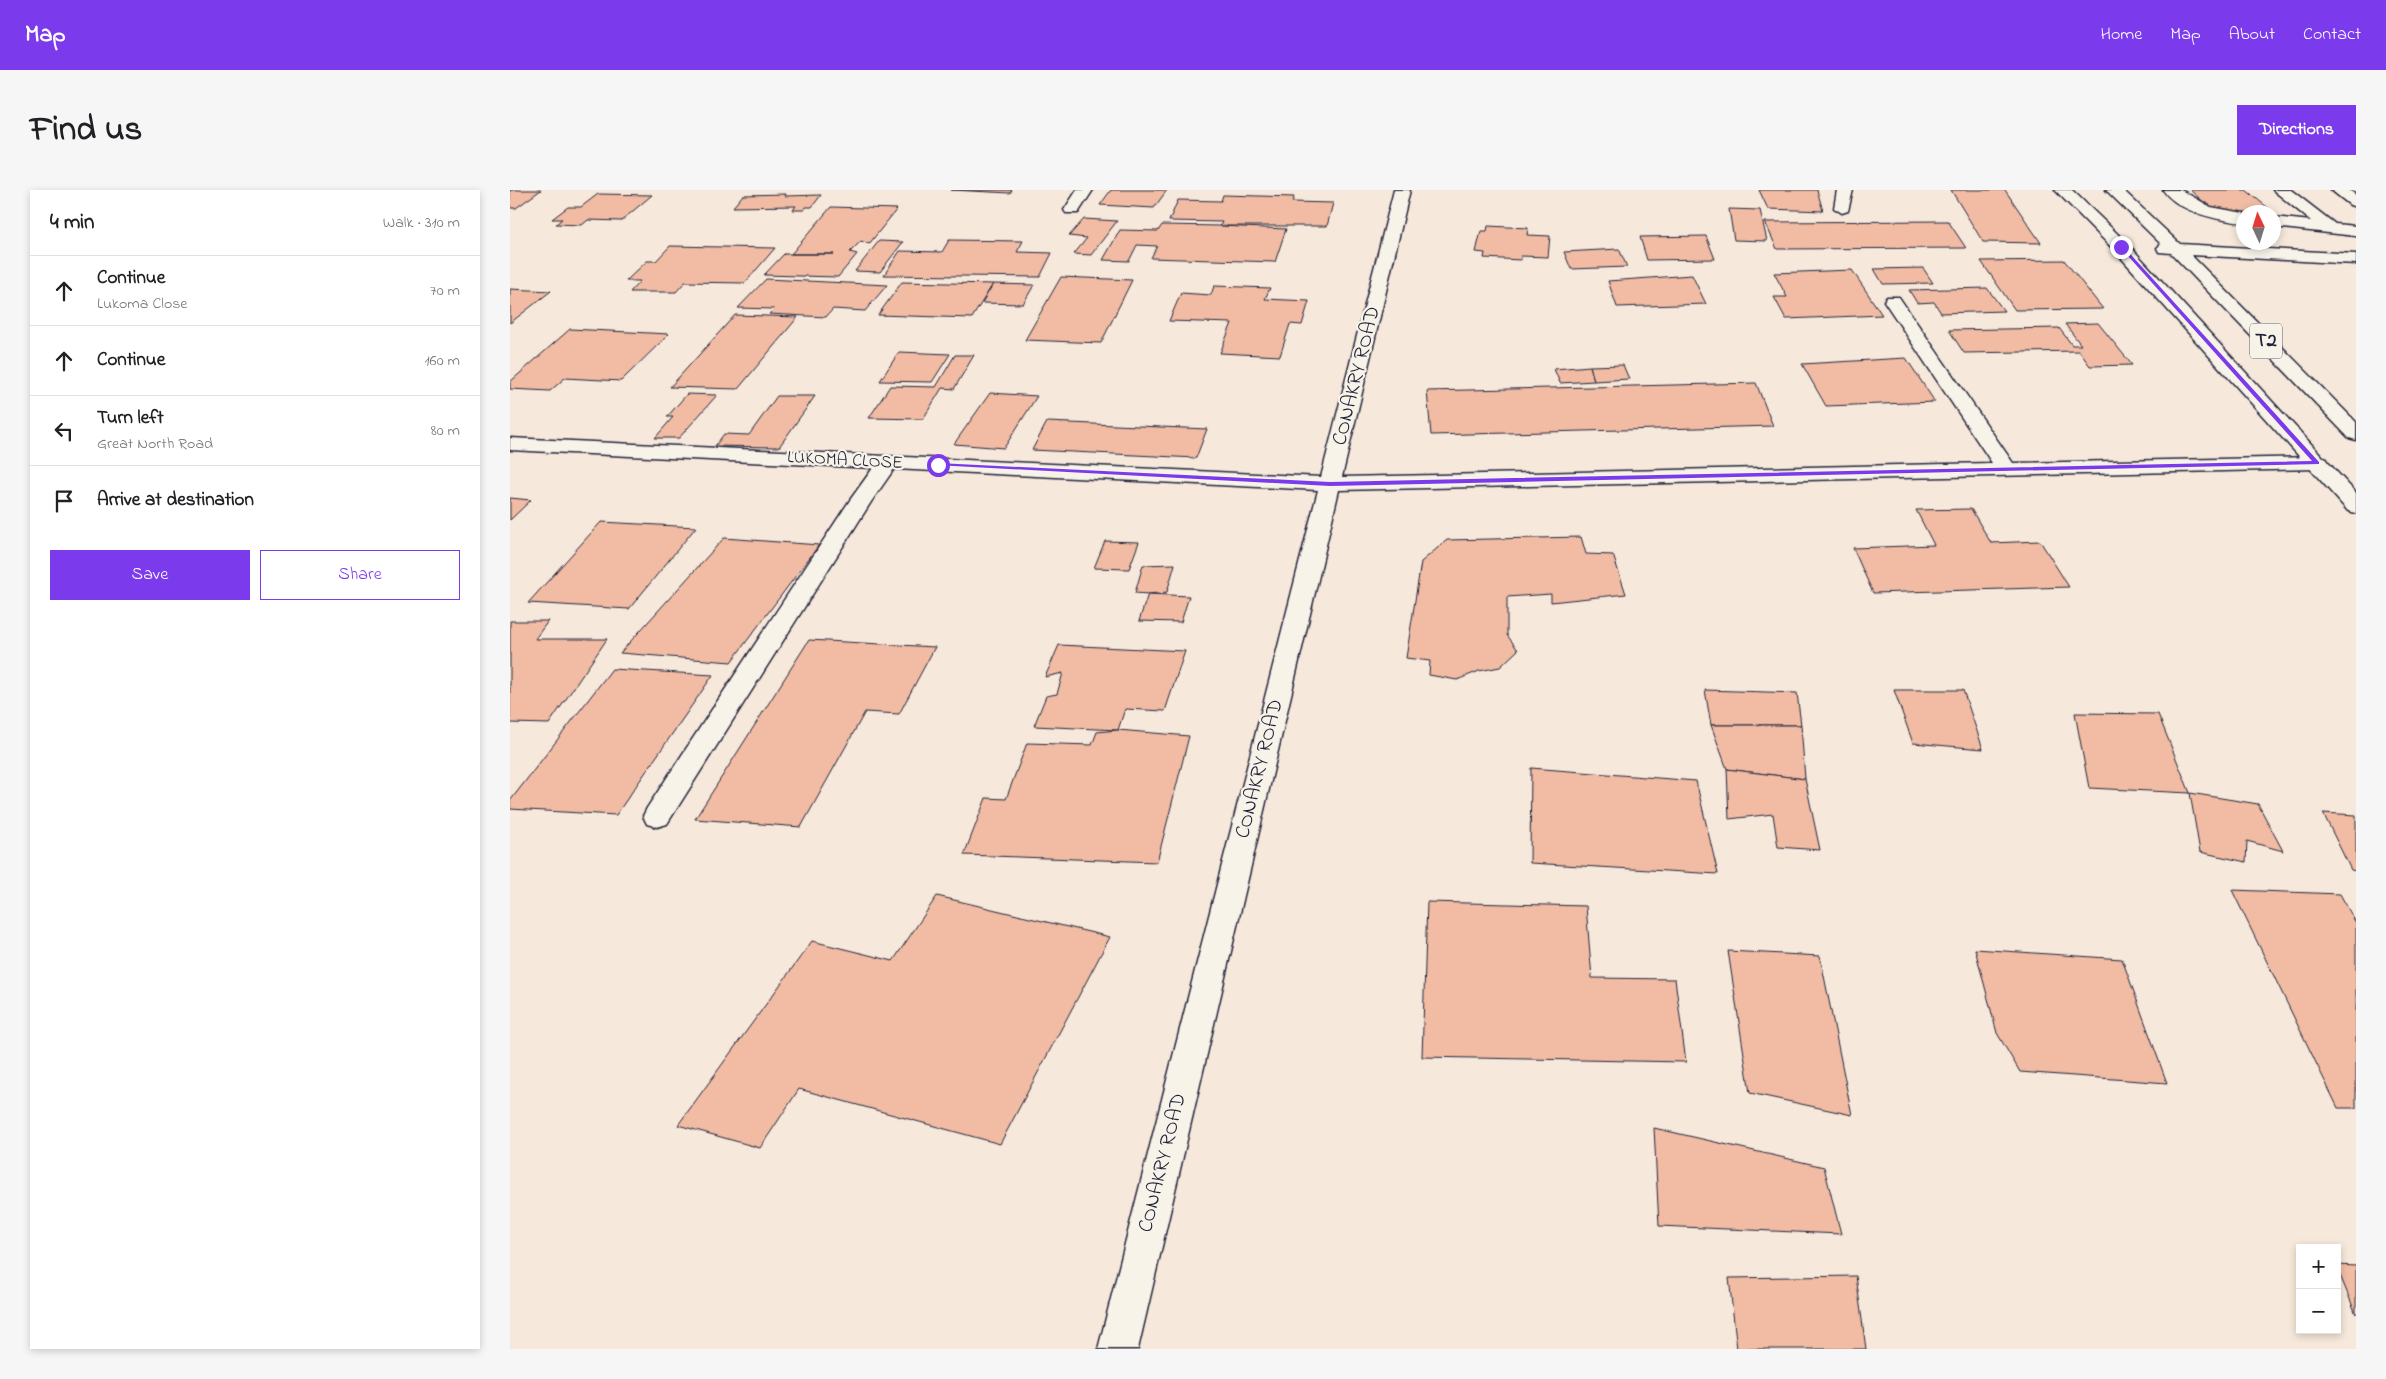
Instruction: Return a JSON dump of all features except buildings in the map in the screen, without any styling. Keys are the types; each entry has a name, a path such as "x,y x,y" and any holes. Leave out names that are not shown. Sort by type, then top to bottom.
{"street":[{"path":"1072,210 1085,190"},
{"name":"CONAKRY ROAD","path":"1118,1349 1402,190"},
{"path":"1842,208 1845,190"},
{"name":"T2","path":"2063,190 2121,247 2356,506"},
{"name":"T2","path":"2114,190 2175,248 2356,434"},
{"path":"2171,190 2183,200 2201,209 2225,217 2236,218"},
{"path":"2281,190 2329,227"},
{"path":"2340,190 2356,202"},
{"path":"2281,223 2356,231"},
{"path":"2121,247 2175,248 2356,259"},
{"path":"1893,301 2007,469"},
{"name":"LUKOMA CLOSE","path":"510,444 1330,484 2317,463"},
{"path":"657,816 861,500 888,463"}],"route":[{"path":"938,465 1330,484 2317,463 2121,247"}]}
